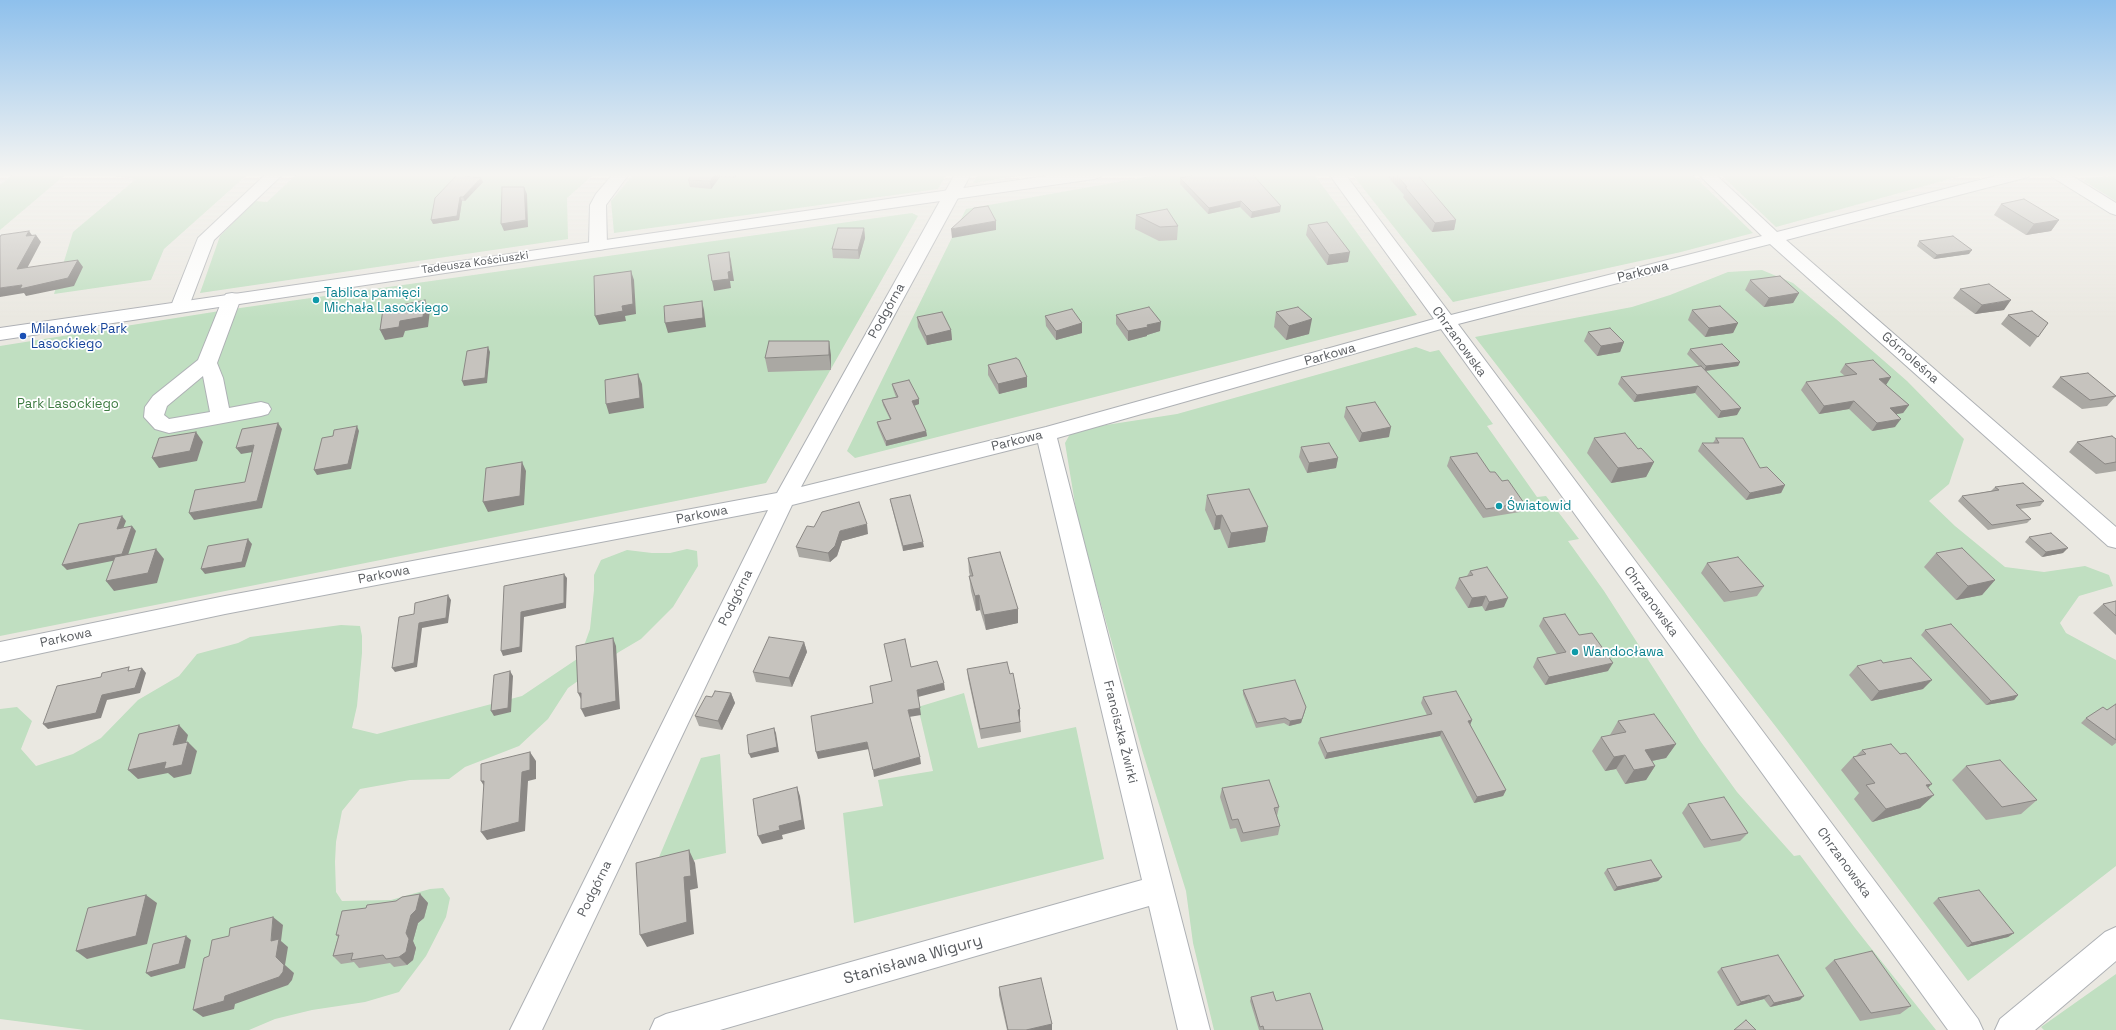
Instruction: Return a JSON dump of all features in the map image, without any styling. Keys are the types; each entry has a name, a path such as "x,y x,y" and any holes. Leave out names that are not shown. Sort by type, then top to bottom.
{"street":[{"path":"180,306 206,238 223,222"},
{"path":"598,222 598,245"},
{"name":"Tadeusza Kościuszki","path":"0,334 232,298 763,222"},
{"name":"Podgórna","path":"526,1030 784,499 936,222"},
{"name":"Chrzanowska","path":"1371,222 1967,1030"},
{"name":"Górnoleśna","path":"1757,222 2116,540"},
{"name":"Parkowa","path":"0,652 226,606 784,499 1046,434 1444,322 1836,222"},
{"path":"232,298 220,323 208,363 160,401 155,407 154,417 162,424 169,426 261,409"},
{"path":"208,363 213,378 221,416"},
{"name":"Franciszka Żwirki","path":"1046,434 1194,1030"},
{"name":"Stanisława Wigury","path":"666,1030 1159,889"},
{"path":"2011,1030 2116,942"}],"green space":[{"path":"0,222 9,222 0,230"},
{"path":"85,222 194,222 164,249 151,280 54,294 73,232"},
{"path":"234,222 568,222 568,239 200,293 220,236"},
{"path":"613,222 695,222 614,233"},
{"name":"Park Lasockiego","path":"848,222 915,222 766,483 0,636 0,346 226,310"},
{"path":"960,222 1349,222 1417,315 855,458 847,451"},
{"path":"1390,222 1742,222 1753,233 1681,252 1453,302"},
{"path":"1771,222 1794,222 1776,227"},
{"path":"1762,270 1793,283 1907,381 1964,439 1949,484 1929,501 1955,526 2005,567 2044,572 2085,566 2109,575 2113,586 2079,596 2060,623 2066,633 2116,660 2116,866 1968,981 1783,736 1475,337 1632,307 1670,295 1728,272"},
{"path":"1416,347 1430,352 1439,350 1493,424 1487,426 1537,497 1546,496 1579,539 1568,541 1604,591 1701,742 1737,792 1794,856 1800,855 1855,928 1936,1030 1214,1030 1193,943 1186,891 1142,750 1078,522 1065,443 1070,434 1093,427 1177,414"},
{"path":"687,549 697,551 698,566 673,607 641,639 619,652 568,688 548,719 519,746 465,767 449,779 410,780 360,789 342,811 336,842 335,862 336,892 342,901 391,900 430,889 443,888 450,898 446,917 426,956 399,992 365,1002 312,1010 275,1019 249,1030 85,1030 0,1019 0,709 17,707 32,721 21,749 36,766 73,754 101,738 138,700 179,676 197,654 238,643 250,637 341,625 360,626 362,636 362,653 357,706 352,728 377,734 522,696 580,657 590,629 594,575 601,560 627,550 652,553 670,553"},
{"path":"964,693 978,748 1076,727 1104,859 854,923 843,813 883,806 878,780 933,771 918,707"},
{"path":"720,754 726,853 654,869 701,758"},
{"path":"2116,974 2116,1030 2044,1030 2041,1027"}],"building":[{"path":"501,222 513,222 501,224"},
{"path":"959,222 990,222 951,229"},
{"path":"1150,222 1175,222 1178,226 1160,227"},
{"path":"1327,222 1350,252 1329,255 1308,225"},
{"path":"2031,222 2046,222 2034,224"},
{"path":"838,228 864,228 858,250 832,249"},
{"path":"29,231 26,236 36,235 17,269 78,260 68,278 20,289 22,285 0,288 1,235"},
{"path":"1953,236 1972,250 1937,255 1919,241"},
{"path":"729,252 731,271 728,272 729,279 712,281 708,255"},
{"path":"631,271 633,304 622,306 623,311 595,316 594,276"},
{"path":"1780,276 1799,293 1769,298 1750,280"},
{"path":"1989,284 2011,300 1982,305 1960,289"},
{"path":"425,300 423,317 400,321 399,327 380,330 383,309"},
{"path":"702,301 703,318 665,323 664,306"},
{"path":"1720,306 1738,323 1709,328 1692,310"},
{"path":"1149,307 1161,322 1147,325 1148,327 1128,331 1116,315"},
{"path":"1298,307 1312,319 1289,326 1276,312"},
{"path":"1072,309 1082,323 1056,331 1045,316"},
{"path":"2032,311 2048,323 2038,337 2008,315"},
{"path":"942,312 951,330 926,336 917,317"},
{"path":"1610,328 1624,342 1601,346 1588,332"},
{"path":"769,341 829,341 829,355 765,358"},
{"path":"1722,344 1740,362 1706,366 1690,349"},
{"path":"488,347 485,378 462,381 467,351"},
{"path":"1016,358 1019,360 1027,377 998,384 988,365"},
{"path":"1873,360 1891,377 1879,379 1909,405 1890,408 1901,419 1877,423 1854,401 1824,406 1806,382 1857,374 1845,364"},
{"path":"1701,366 1741,408 1721,411 1698,386 1637,395 1621,377"},
{"path":"2088,373 2116,396 2090,400 2060,377"},
{"path":"638,374 640,398 606,404 605,380"},
{"path":"909,380 919,399 912,401 926,431 886,441 877,422 891,419 882,400 898,397 892,384"},
{"path":"1375,402 1391,427 1362,433 1346,407"},
{"path":"278,423 257,501 189,513 195,490 245,482 254,445 236,448 242,429"},
{"path":"357,426 348,464 314,470 322,438 333,436 334,430"},
{"path":"196,432 190,451 152,458 159,438"},
{"path":"1625,433 1638,449 1641,448 1654,462 1618,468 1594,438"},
{"path":"2112,436 2116,439 2116,462 2105,464 2077,442"},
{"path":"1716,438 1743,438 1760,468 1767,467 1785,485 1750,493 1702,443 1719,443"},
{"path":"1329,443 1338,458 1309,463 1301,447"},
{"path":"1477,453 1490,472 1495,472 1502,481 1508,480 1524,503 1486,509 1450,457"},
{"path":"522,462 520,496 483,502 486,468"},
{"path":"2023,483 2044,501 2016,505 2031,519 1992,525 1962,496 1999,490 1995,487"},
{"path":"1249,489 1268,527 1231,533 1222,515 1216,516 1207,495"},
{"path":"910,495 923,542 903,546 890,499"},
{"path":"859,502 867,524 840,531 835,546 828,553 796,547 807,526 814,527 822,512"},
{"path":"122,516 117,529 132,526 122,554 62,565 79,524"},
{"path":"2051,533 2068,548 2046,552 2029,537"},
{"path":"248,539 242,562 201,569 208,546"},
{"path":"1962,548 1995,580 1968,586 1936,553"},
{"path":"156,549 148,573 106,581 115,557"},
{"path":"1000,552 1018,609 984,615 979,595 975,596 969,576 973,576 968,558"},
{"path":"1738,557 1764,586 1730,592 1707,563"},
{"path":"1487,567 1508,598 1489,602 1486,596 1472,598 1459,578 1473,575 1470,571"},
{"path":"564,574 564,603 521,612 520,647 501,651 504,586"},
{"path":"448,595 446,618 419,623 414,663 392,668 399,617 414,614 415,603"},
{"path":"2116,601 2116,616 2103,604"},
{"path":"1565,614 1579,635 1592,633 1613,663 1549,677 1537,658 1566,652 1543,618"},
{"path":"1951,624 2018,695 1991,701 1925,630"},
{"path":"769,637 804,642 789,678 753,672"},
{"path":"613,638 616,701 581,709 581,693 578,693 576,646"},
{"path":"905,639 911,667 937,661 944,683 917,690 920,708 908,710 920,757 873,770 867,742 816,752 811,716 873,703 870,686 892,681 884,644"},
{"path":"1911,658 1932,680 1879,691 1857,666 1881,660 1883,663"},
{"path":"1007,662 1010,674 1013,673 1020,709 1018,710 1020,722 980,729 967,669"},
{"path":"129,667 128,671 142,668 135,688 102,695 96,713 43,724 57,686 101,677 102,673"},
{"path":"510,671 508,708 491,711 494,675"},
{"path":"1295,680 1306,707 1302,719 1290,721 1285,718 1257,723 1243,690"},
{"path":"715,691 731,693 718,721 695,716 706,696 712,697"},
{"path":"1456,691 1472,720 1468,721 1506,790 1477,797 1442,731 1327,753 1320,738 1432,714 1423,697"},
{"path":"2116,704 2116,740 2086,718 2103,707 2107,710"},
{"path":"1654,714 1676,744 1645,750 1655,766 1634,770 1625,755 1614,757 1601,737 1626,732 1618,721"},
{"path":"179,725 173,745 188,742 182,765 164,769 166,762 128,770 139,734"},
{"path":"774,728 777,747 749,754 747,735"},
{"path":"1891,744 1900,754 1906,753 1932,784 1926,785 1934,795 1886,809 1866,785 1875,783 1853,757 1866,754 1862,750"},
{"path":"530,752 530,770 522,772 519,822 481,832 484,781 481,781 481,764"},
{"path":"2000,760 2037,800 2002,807 1966,766"},
{"path":"1269,780 1279,807 1274,808 1280,826 1243,833 1238,819 1232,820 1222,788"},
{"path":"797,787 802,820 779,826 780,830 758,836 753,799"},
{"path":"1724,797 1748,833 1711,840 1688,804"},
{"path":"689,850 691,876 684,877 687,922 640,935 636,863"},
{"path":"1651,860 1662,877 1617,887 1607,869"},
{"path":"1979,890 2014,933 1972,943 1938,898"},
{"path":"420,894 416,910 411,915 406,933 409,939 406,952 399,957 386,959 383,955 351,960 353,953 333,956 339,935 336,935 342,911 366,908 367,905 396,901 402,897"},
{"path":"146,895 136,936 76,951 88,908"},
{"path":"273,917 271,941 279,939 276,957 284,965 283,972 279,977 225,996 224,1001 193,1010 204,958 209,956 212,940 229,936 230,928"},
{"path":"186,936 179,964 146,973 153,944"},
{"path":"1872,951 1911,1006 1871,1013 1834,960"},
{"path":"1778,955 1804,996 1774,1003 1769,995 1741,1002 1721,968"},
{"path":"1041,978 1052,1024 1026,1030 1008,1030 999,987"},
{"path":"1273,992 1276,1001 1310,993 1323,1030 1264,1030 1263,1026 1260,1027 1251,997"},
{"path":"1746,1020 1756,1030 1734,1030"}],"place":[{"name":"Tablica pamięci Michała Lasockiego","path":"316,300"},
{"name":"Milanówek Park Lasockiego","path":"23,336"},
{"name":"Światowid","path":"1499,506"},
{"name":"Wandocława","path":"1575,652"}]}
